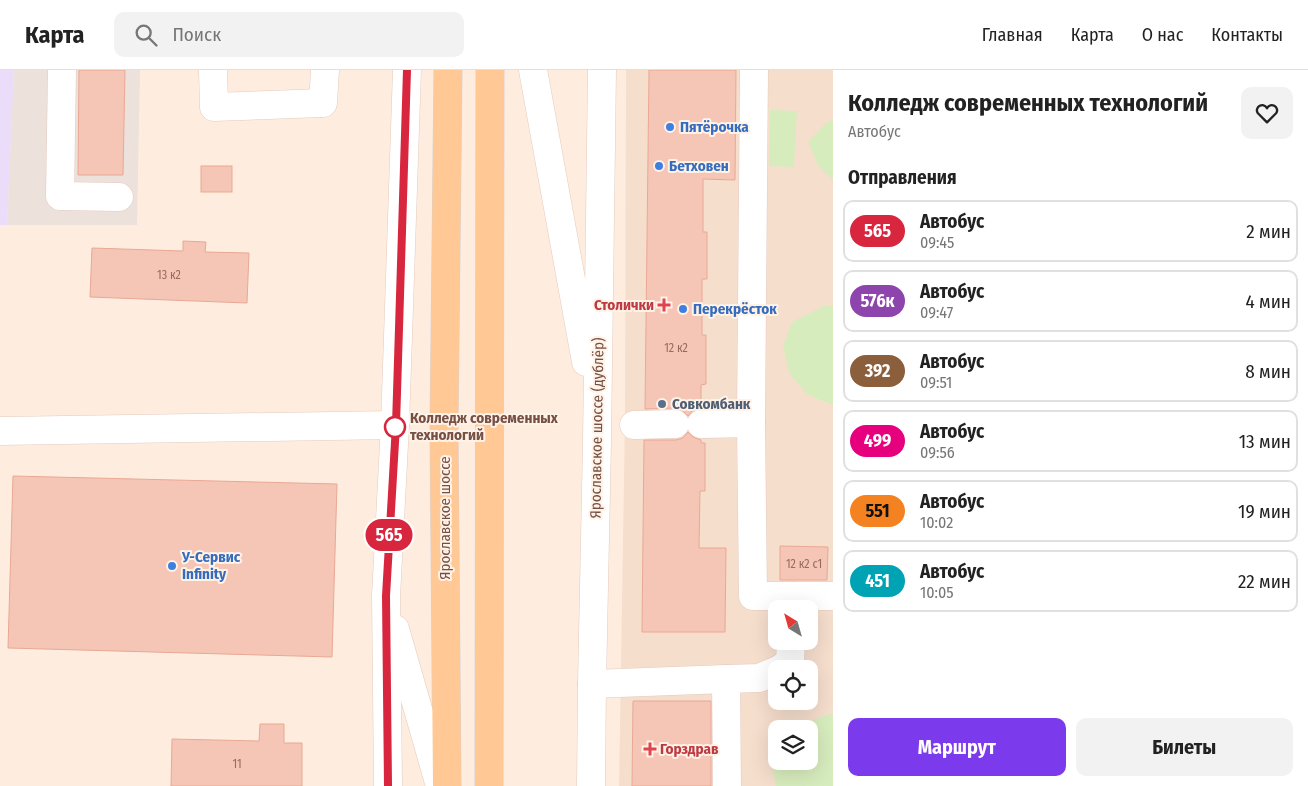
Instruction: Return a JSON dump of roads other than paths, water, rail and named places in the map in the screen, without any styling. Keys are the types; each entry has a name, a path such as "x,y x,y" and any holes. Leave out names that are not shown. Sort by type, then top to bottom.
{"main road":[{"name":"Ярославское шоссе","path":"447,786 444,428 448,70"},
{"path":"488,786 490,70"}],"street":[{"path":"62,70 60,196 119,197"},
{"path":"213,70 214,107 323,103 325,70"},
{"path":"388,786 386,596 396,425 407,70"},
{"path":"533,70 597,425"},
{"name":"Ярославское шоссе (дублёр)","path":"591,786 602,70"},
{"path":"754,70 751,423 752,596 779,600"},
{"path":"634,425 751,423"},
{"path":"0,431 396,425"},
{"path":"386,596 440,786"},
{"path":"806,600 833,596"},
{"path":"592,684 759,678 768,674"},
{"path":"726,679 727,786"}],"place":[{"name":"Пятёрочка","path":"670,127"},
{"name":"Бетховен","path":"659,166"},
{"name":"Столички","path":"664,305"},
{"name":"Перекрёсток","path":"683,309"},
{"name":"Совкомбанк","path":"662,404"},
{"name":"Колледж современных технологий","path":"395,427"},
{"name":"У-Сервис Infinity","path":"172,566"},
{"name":"Горздрав","path":"650,749"}]}
